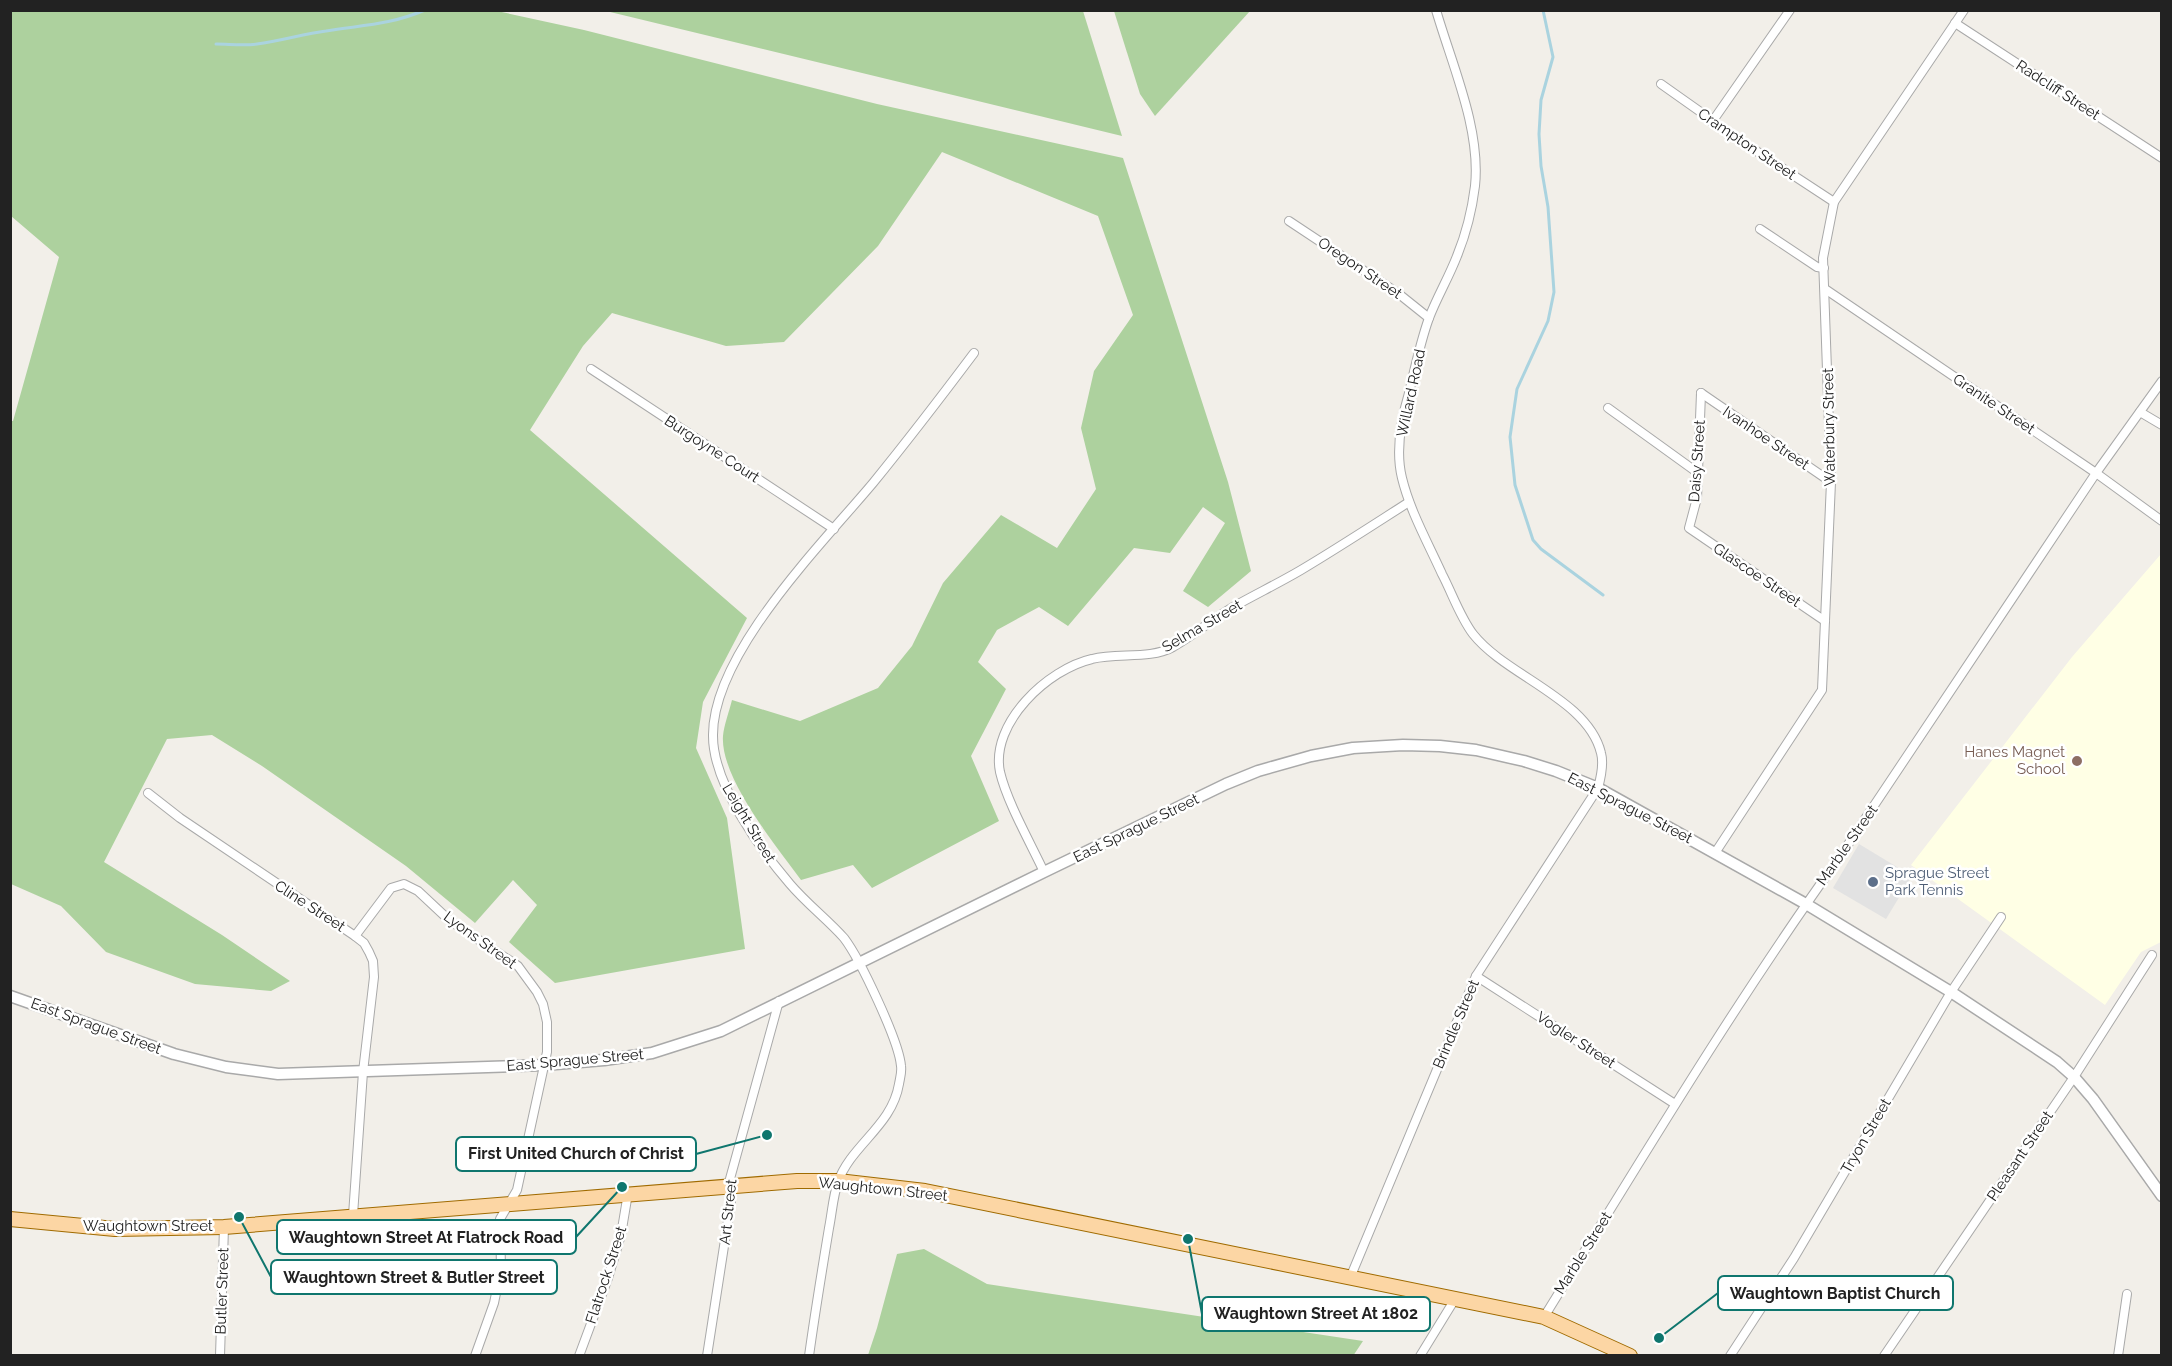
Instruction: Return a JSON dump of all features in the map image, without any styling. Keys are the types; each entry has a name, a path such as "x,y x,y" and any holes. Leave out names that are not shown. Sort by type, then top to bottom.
{"main road":[{"name":"Waughtown Street","path":"10,1220 115,1229 224,1227 628,1193 797,1181 838,1181 925,1191 1544,1317 1630,1356"}],"street":[{"name":"Willard Road","path":"1436,10 1471,131 1476,156 1475,175 1472,207 1465,233 1457,257 1429,318 1404,411 1399,455 1401,475 1409,502 1472,633 1497,656 1563,702 1587,726 1601,752 1598,788"},
{"path":"1712,122 1790,10"},
{"name":"Waterbury Street","path":"1715,853 1822,690 1831,482 1824,268 1826,237 1834,202 1964,10"},
{"name":"Radcliff Street","path":"1955,23 2162,158"},
{"name":"Crampton Street","path":"1661,84 1712,122 1834,202"},
{"name":"Oregon Street","path":"1289,221 1399,294 1429,318"},
{"path":"1760,229 1817,267 1824,268"},
{"name":"Granite Street","path":"1825,288 2096,473 2162,521"},
{"name":"Leight Street","path":"809,1356 838,1181 896,1099 901,1067 892,1035 859,962 846,940 825,918 803,900 765,854 728,791 716,764 712,735 720,695 740,651 790,579 934,408 974,353"},
{"name":"Burgoyne Court","path":"591,369 834,529"},
{"name":"Marble Street","path":"1544,1317 1676,1104 1806,904 2096,473 2162,381"},
{"name":"Ivanhoe Street","path":"1701,393 1831,482"},
{"name":"Daisy Street","path":"1689,528 1697,498 1701,393"},
{"path":"1608,408 1698,473"},
{"path":"2140,412 2162,425"},
{"name":"Selma Street","path":"1044,872 1000,772 1000,753 1005,733 1024,701 1056,674 1073,664 1108,656 1160,652 1172,647 1233,607 1300,571 1409,502"},
{"name":"Glascoe Street","path":"1689,528 1825,621"},
{"name":"East Sprague Street","path":"10,996 174,1054 226,1067 278,1074 544,1065 652,1053 721,1031 1044,872 1226,784 1258,771 1331,751 1403,745 1440,746 1476,750 1556,771 1598,788 1806,904 1951,992 2057,1062 2074,1077 2093,1099 2162,1196"},
{"name":"Brindle Street","path":"1350,1278 1476,976 1598,788"},
{"name":"Cline Street","path":"148,793 189,825 355,936 364,943 374,961 363,1072 353,1215"},
{"name":"Lyons Street","path":"355,936 391,888 404,884 418,891 449,920 508,957 526,974 541,999 547,1022 547,1052 517,1190 500,1219 501,1269 494,1303 475,1356"},
{"name":"Tryon Street","path":"1730,1356 1794,1258 1951,992 2001,917"},
{"name":"Pleasant Street","path":"1884,1356 2074,1077 2152,956"},
{"name":"Vogler Street","path":"1476,976 1676,1104"},
{"name":"Art Street","path":"707,1356 731,1201 728,1186 779,1001"},
{"name":"Flatrock Street","path":"579,1356 618,1246 628,1193"},
{"name":"Butler Street","path":"220,1356 224,1227"},
{"path":"2118,1356 2127,1294"},
{"path":"1420,1356 1455,1299"}],"shaded area":[{"name":"Hanes Magnet School","path":"2161,554 2161,942 2141,952 2105,1005 1911,865 2072,657"},
{"name":"Sprague Street Park Tennis","path":"1859,844 1912,876 1886,919 1833,888"}],"green space":[{"path":"11,10 497,11 584,30 877,104 1123,158 1228,482 1251,571 1208,607 1183,591 1225,523 1203,507 1170,553 1134,548 1068,626 1039,607 997,630 978,662 1006,689 971,756 999,821 872,888 853,865 801,880 778,849 740,791 725,753 723,736 732,700 800,721 878,688 912,646 943,583 1001,515 1057,548 1096,489 1081,428 1094,371 1133,315 1098,216 942,152 878,246 784,342 726,346 612,313 583,346 530,430 747,618 703,702 696,748 727,818 745,949 555,983 509,942 537,905 513,880 475,923 406,866 262,766 212,735 167,739 104,862 222,935 290,981 271,991 195,984 106,952 61,906 11,884 11,421 13,421 59,257 11,216"},
{"path":"1114,10 1250,11 1155,116 1140,94"},
{"path":"606,11 1083,11 1122,136"},
{"path":"924,1249 987,1284 1363,1341 1353,1356 868,1355 897,1254"}],"waterway":[{"path":"216,44 266,43 317,32 388,22 425,10"},
{"path":"1543,10 1553,57 1541,100 1539,134 1541,166 1548,207 1554,292 1548,321 1517,389 1510,437 1515,485 1533,540 1541,549 1603,595"}],"place":[{"name":"Hanes Magnet School","path":"2077,761"},
{"name":"Sprague Street Park Tennis","path":"1873,882"},
{"name":"First United Church of Christ","path":"767,1135"},
{"name":"Waughtown Street At Flatrock Road","path":"622,1187"},
{"name":"Waughtown Street & Butler Street","path":"239,1217"},
{"name":"Waughtown Street At 1802","path":"1188,1239"},
{"name":"Waughtown Baptist Church","path":"1659,1338"}]}
